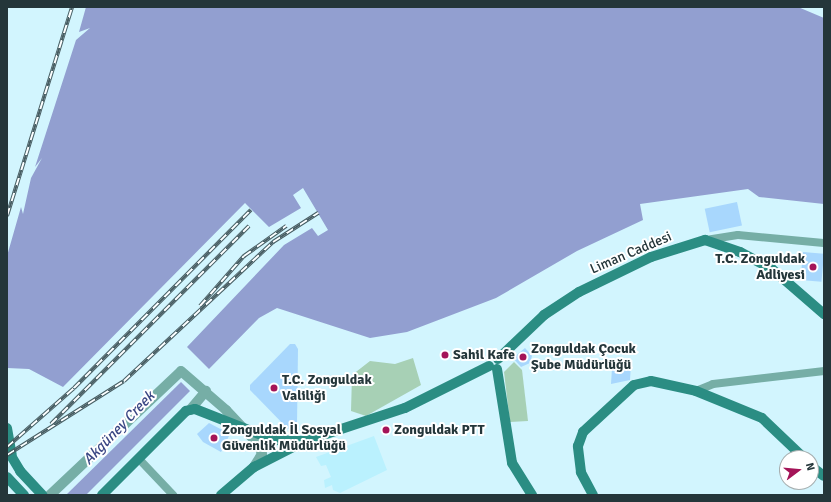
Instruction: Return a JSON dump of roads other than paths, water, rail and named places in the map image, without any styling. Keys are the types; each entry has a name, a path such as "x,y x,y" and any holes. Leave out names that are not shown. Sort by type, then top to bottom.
{"main road":[{"path":"705,240 740,252 772,269 824,314"},
{"name":"Liman Caddesi","path":"306,441 405,408 494,365 544,315 579,292 650,257 705,240"},
{"path":"494,365 512,463 532,495"},
{"path":"593,495 581,472 578,446 583,432 634,385 651,381 696,392 762,418 796,450"},
{"path":"102,495 190,410 195,409 240,425 274,440 306,441"},
{"path":"7,428 14,460 20,471"},
{"path":"221,495 254,467 306,441"},
{"path":"7,449 20,471 42,495"},
{"path":"9,481 24,495"}],"street":[{"name":"Liman Caddesi","path":"705,240 738,235 824,243"},
{"path":"50,495 176,373 181,371 188,374 203,388 262,448 262,454 254,467"},
{"path":"696,392 713,384 824,371"},
{"path":"190,410 203,388"},
{"path":"139,459 173,495"}],"railway":[{"path":"7,216 72,7"},
{"path":"7,447 74,388 251,210"},
{"path":"7,455 124,381 273,242 318,213"},
{"path":"51,424 249,226"},
{"path":"200,306 244,256 286,226"}],"place":[{"name":"T.C. Zonguldak Adliyesi","path":"813,267"},
{"name":"Sahil Kafe","path":"445,355"},
{"name":"Zonguldak Çocuk Şube Müdürlüğü","path":"523,357"},
{"name":"T.C. Zonguldak Valiliği","path":"274,388"},
{"name":"Zonguldak PTT","path":"386,430"},
{"name":"Zonguldak İl Sosyal Güvenlik Müdürlüğü","path":"214,438"}],"water label":[{"name":"Akgüney Creek","path":"119,428"}]}
